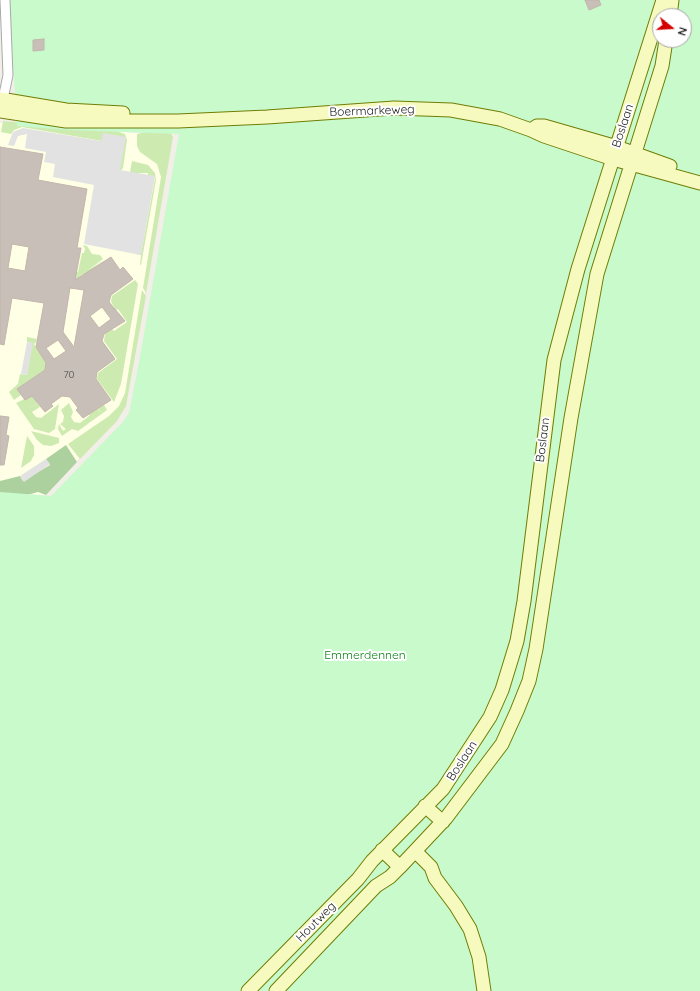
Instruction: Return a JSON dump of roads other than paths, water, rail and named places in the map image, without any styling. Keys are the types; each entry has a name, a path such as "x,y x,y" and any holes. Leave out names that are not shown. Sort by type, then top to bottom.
{"main road":[{"name":"Boslaan","path":"382,850 443,789 452,777 490,716 511,666 518,641 524,601 554,360 578,269 663,0"},
{"name":"Boslaan","path":"408,859 443,822 484,770 502,744 529,681 547,583 587,321 597,274 662,66 665,48"},
{"name":"Boermarkeweg","path":"1,105 66,121 178,121 267,117 394,108 451,110 500,119 531,130 537,126 544,126 615,153 700,182"},
{"name":"Boermarkeweg","path":"634,159 700,177"},
{"path":"425,806 443,822"},
{"path":"382,850 408,859 426,874 435,878 470,929 479,957 484,991"},
{"name":"Houtweg","path":"248,991 358,880 382,850"},
{"name":"Houtweg","path":"276,991 376,886 390,877 408,859"}],"street":[{"path":"1,105 8,75 5,0"}],"park label":[{"name":"Emmerdennen","path":"365,655"}]}
